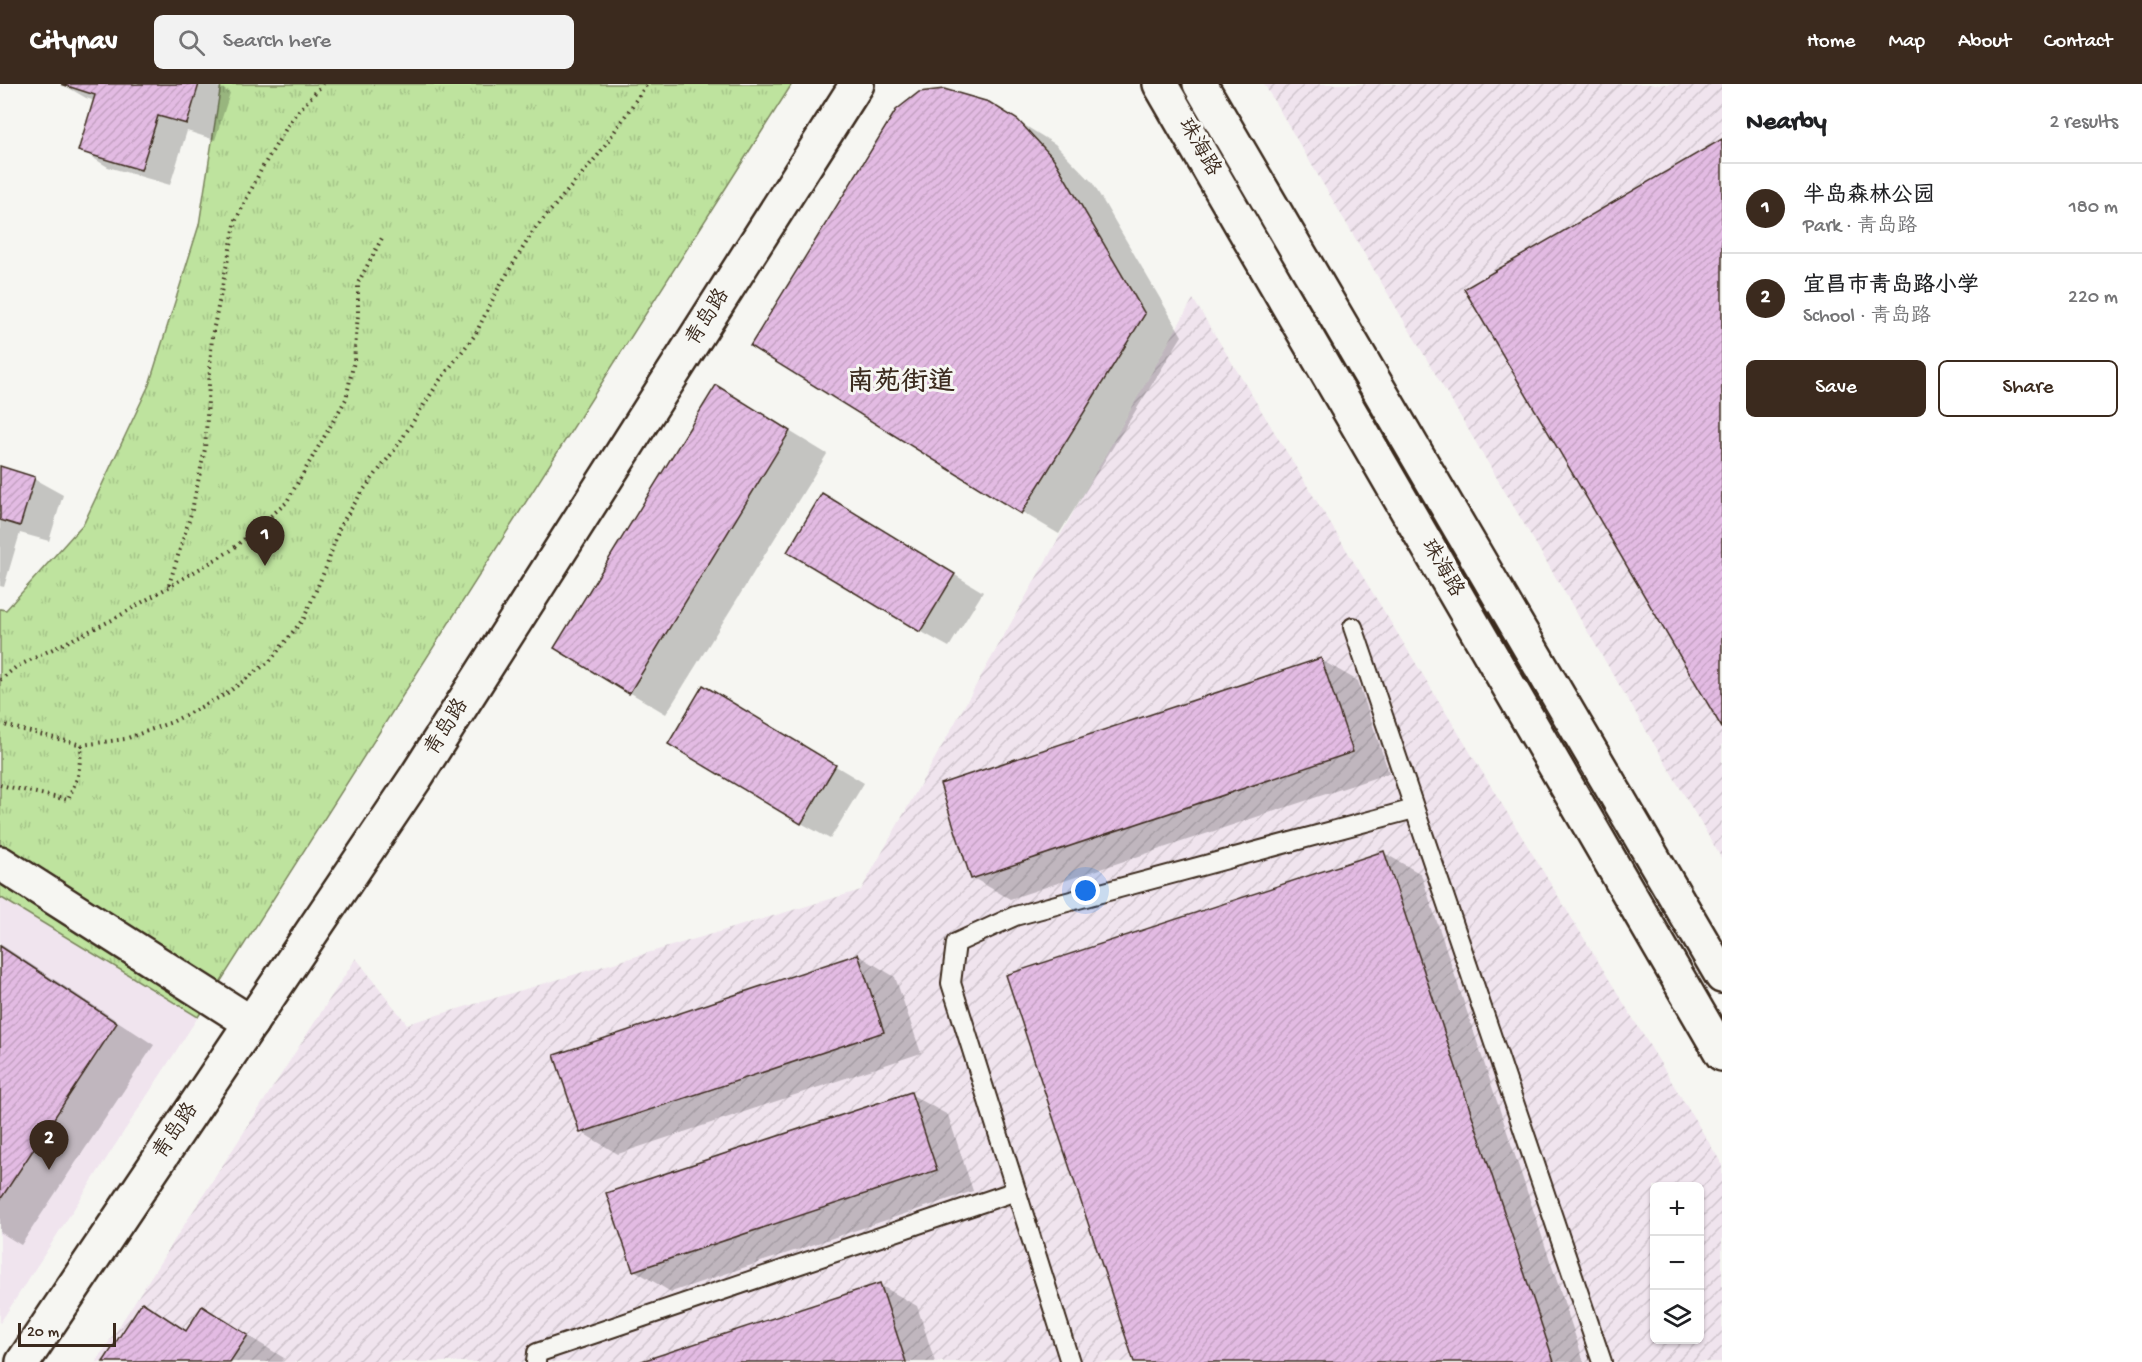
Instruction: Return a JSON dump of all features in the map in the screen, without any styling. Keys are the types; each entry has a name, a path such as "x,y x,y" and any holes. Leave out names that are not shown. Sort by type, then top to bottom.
{"main road":[{"name":"青岛路","path":"23,1362 416,777 857,84"},
{"name":"珠海路","path":"1160,84 1722,1054"},
{"name":"珠海路","path":"1200,84 1722,976"},
{"path":"0,863 251,1023"}],"lane":[{"path":"1353,627 1602,1362"},
{"path":"1070,1362 951,983 956,943 1016,916 1414,809"},
{"path":"537,1362 537,1353 1016,1191"}],"path":[{"path":"169,586 192,510 205,449 212,336 236,220 262,168 292,117 323,84"},
{"path":"0,724 82,745 125,739 172,722 226,694 270,661 304,618 327,565 340,526 362,492 396,447 440,380 476,335 499,287 534,230 599,154 648,84"},
{"path":"0,680 16,668 112,620 230,551 286,503 346,399 354,361 358,283 382,238"},
{"path":"0,785 68,800 78,776 82,745"}],"shaded area":[{"path":"1264,84 1722,84 1722,859"},
{"path":"1193,299 1722,1164 1722,1362 96,1362 356,958 407,1024 861,890"},
{"path":"0,897 198,1017 0,1323"}],"green space":[{"path":"221,84 792,84 198,1017 0,897 0,609 6,610 84,523 149,385 199,225"}],"building":[{"path":"61,84 199,84 187,124 158,116 141,170 78,151 95,95"},
{"path":"944,89 989,102 1018,120 1054,159 1145,314 1021,514 750,346 896,110 919,92"},
{"path":"1722,139 1722,728 1464,289"},
{"path":"716,385 790,431 629,694 554,648"},
{"path":"0,466 35,477 20,526 0,520"},
{"path":"822,493 955,574 920,632 787,552"},
{"path":"1321,658 1353,752 971,879 940,784"},
{"path":"703,685 836,765 801,824 668,744"},
{"path":"1384,851 1554,1362 1134,1362 1006,975"},
{"path":"0,946 117,1023 0,1200"},
{"path":"858,954 884,1032 580,1133 554,1055"},
{"path":"911,1092 937,1170 633,1271 606,1193"},
{"path":"880,1283 906,1362 639,1362"},
{"path":"142,1302 186,1331 202,1306 248,1335 230,1362 103,1362"}],"place":[{"name":"半岛森林公园","path":"265,566"},
{"name":"宜昌市青岛路小学","path":"49,1170"}],"district":[{"name":"南苑街道","path":"901,384"}]}
